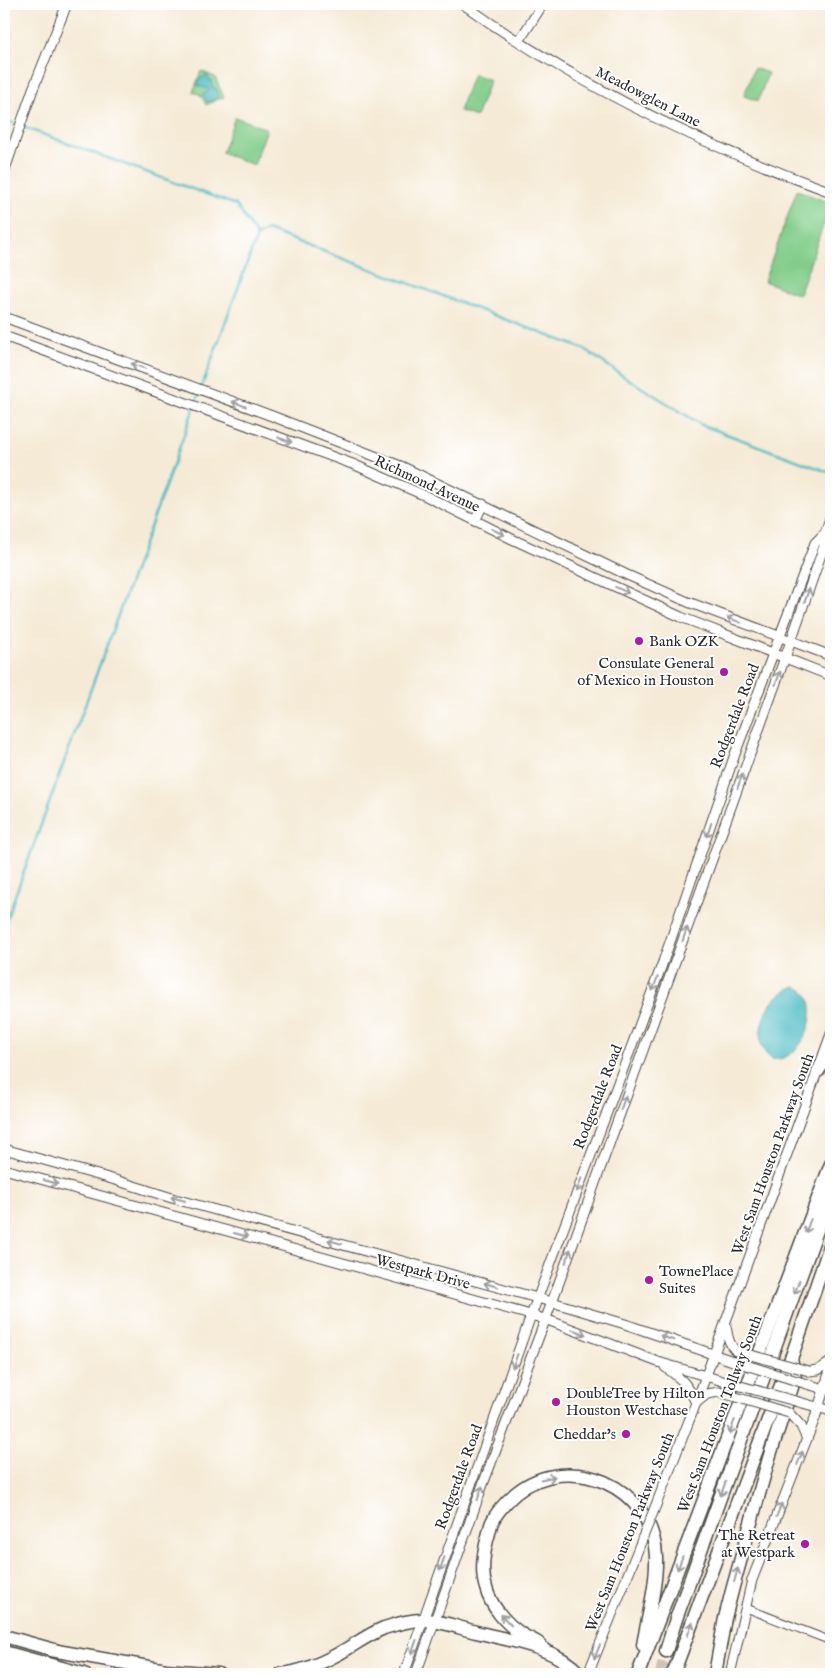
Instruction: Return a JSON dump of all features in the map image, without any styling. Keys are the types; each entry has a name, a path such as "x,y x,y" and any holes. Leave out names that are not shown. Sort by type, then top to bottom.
{"highway":[{"path":"818,1071 831,1051"},
{"name":"West Sam Houston Tollway South","path":"638,1674 831,1164"},
{"path":"666,1651 831,1192"},
{"path":"673,1674 791,1357 831,1243"},
{"path":"715,1674 725,1618 737,1572 769,1458 795,1378 791,1357"},
{"path":"544,1650 540,1644 523,1635 507,1621 493,1604 486,1590 483,1576 484,1552 492,1522 506,1501 525,1486 544,1478 577,1474 594,1477 612,1484 626,1496 640,1510 651,1529 656,1555 654,1583 638,1674"},
{"path":"281,1674 314,1666 337,1655 372,1633 385,1628 406,1622 429,1620 544,1650 572,1665 580,1674"},
{"path":"4,1636 137,1674"},
{"path":"52,1650 166,1670 218,1674"},
{"path":"4,1652 84,1674"},
{"path":"4,1664 42,1674"}],"main road":[{"path":"4,172 24,114 67,4"},
{"name":"Meadowglen Lane","path":"463,4 519,41 620,100 667,124 751,161 831,192"},
{"path":"519,41 543,4"},
{"name":"Richmond Avenue","path":"4,317 367,452 430,479 688,602 831,656"},
{"name":"Richmond Avenue","path":"4,336 355,465 428,497 681,618 831,676"},
{"path":"56,356 62,338"},
{"path":"266,433 272,416"},
{"path":"355,465 367,452"},
{"path":"475,521 482,504"},
{"name":"Rodgerdale Road","path":"404,1674 429,1620 473,1514 552,1302 785,658 824,546 825,533 831,516"},
{"name":"Rodgerdale Road","path":"416,1674 429,1620 462,1509 586,1166 663,962 735,754 815,543 825,533"},
{"path":"578,570 586,554"},
{"path":"681,618 688,602"},
{"path":"735,754 747,762"},
{"path":"694,874 705,878"},
{"path":"663,962 673,966"},
{"name":"West Sam Houston Parkway South","path":"588,1674 696,1403 831,1034"},
{"path":"623,1069 634,1073"},
{"name":"Westpark Drive","path":"4,1150 112,1179 175,1199 552,1302 828,1390"},
{"path":"586,1166 598,1171"},
{"name":"Westpark Drive","path":"4,1169 545,1319 658,1362 831,1411"},
{"path":"725,1322 729,1342 736,1351 809,1370 818,1370 831,1362"},
{"path":"658,1362 684,1382 696,1403 707,1394 719,1392 789,1413 801,1426 807,1439"},
{"path":"730,1674 752,1580 819,1408 828,1390 831,1368"},
{"path":"462,1509 473,1514"}],"street":[{"path":"746,1608 831,1641"}],"green space":[{"path":"754,68 768,73 758,101 744,96"},
{"path":"201,71 215,77 224,97 206,105 201,95 193,92"},
{"path":"473,74 490,80 476,117 459,111"},
{"path":"235,117 267,129 254,165 222,153"},
{"path":"797,190 831,203 799,295 764,281"}],"water":[{"path":"205,75 209,77 208,79 211,80 213,89 216,88 220,97 207,102 203,94 209,91 208,88 197,85 201,77 204,78"},
{"path":"796,987 806,993 810,1003 811,1015 808,1028 803,1041 794,1051 784,1058 772,1059 764,1051 761,1041 764,1018 769,1007 777,997 786,990"}],"waterway":[{"path":"4,120 236,205 257,236"},
{"path":"4,926 257,236 267,230 584,349 620,374 702,425 831,473"}],"tunnel":[{"path":"661,1674 666,1651"}],"place":[{"name":"Bank OZK","path":"639,641"},
{"name":"Consulate General of Mexico in Houston","path":"724,672"},
{"name":"TownePlace Suites","path":"649,1280"},
{"name":"DoubleTree by Hilton Houston Westchase","path":"556,1402"},
{"name":"Cheddar's","path":"626,1434"},
{"name":"The Retreat at Westpark","path":"805,1544"}]}
